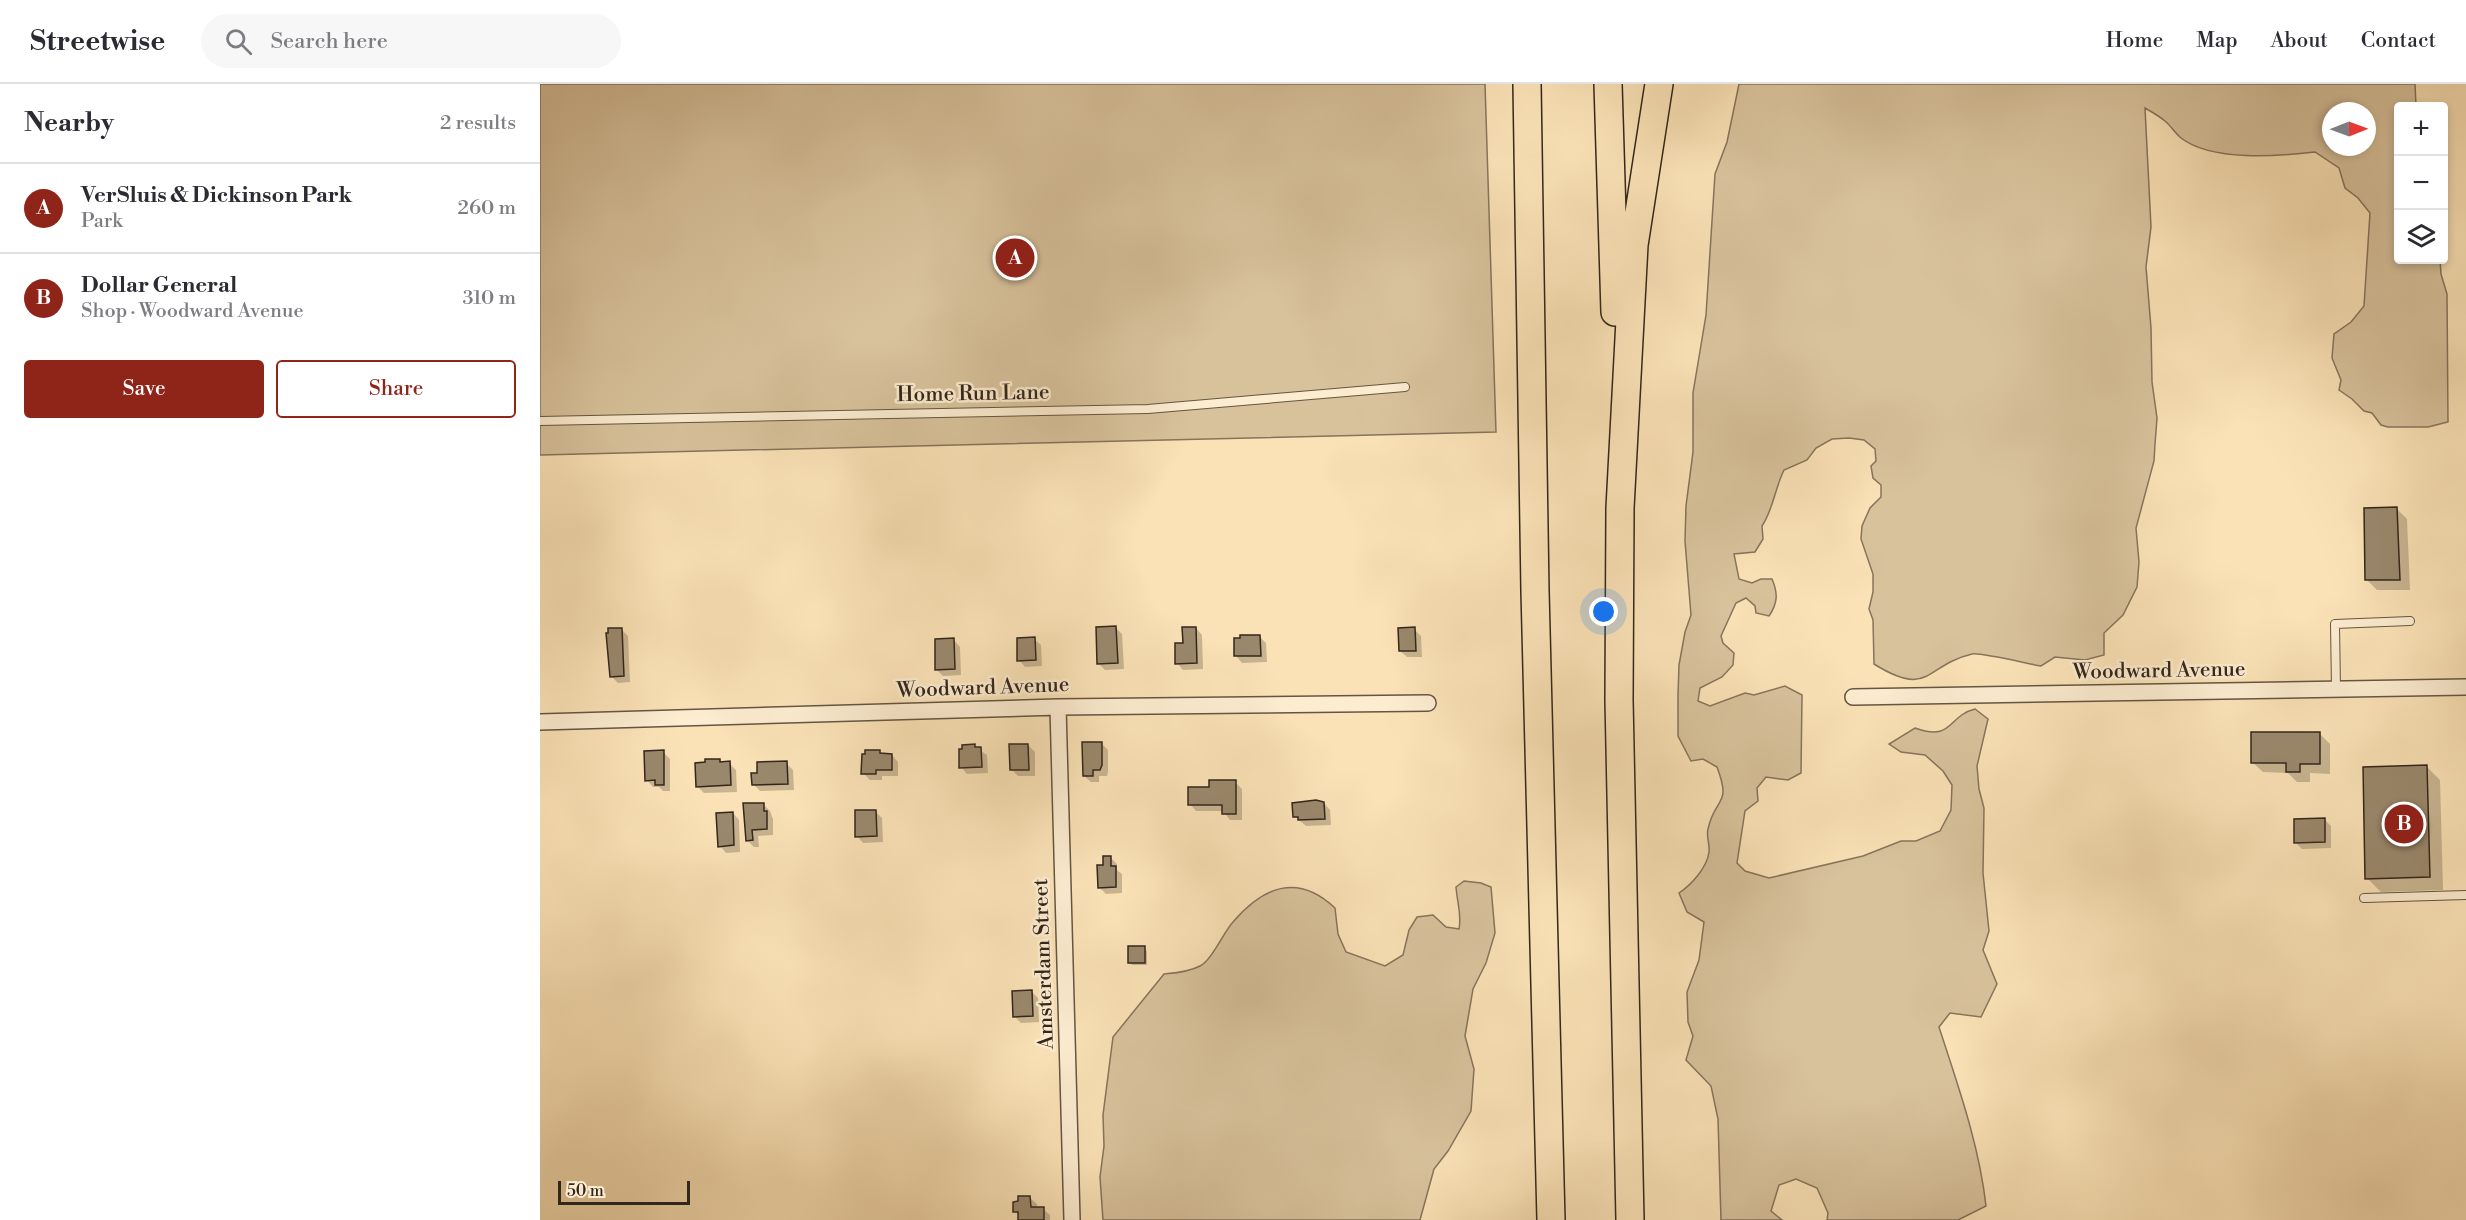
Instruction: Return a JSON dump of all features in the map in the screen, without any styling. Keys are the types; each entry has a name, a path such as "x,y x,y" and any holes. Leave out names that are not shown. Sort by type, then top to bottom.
{"highway":[{"path":"1527,84 1535,602 1551,1220"},
{"path":"1608,84 1620,508 1619,700 1630,1220"},
{"path":"1620,508 1634,245 1659,84"}],"street":[{"name":"Woodward Avenue","path":"1853,697 2466,687"},
{"name":"Woodward Avenue","path":"540,722 1058,707 1428,704"},
{"name":"Amsterdam Street","path":"1058,707 1072,1220"}],"lane":[{"name":"Home Run Lane","path":"540,421 1148,409 1405,387"},
{"path":"2336,689 2335,624 2410,621"},
{"path":"2364,898 2466,895"}],"shaded area":[{"path":"540,84 1485,84 1496,432 540,455"},
{"path":"1739,84 2415,84 2416,102 2394,102 2394,264 2440,264 2447,294 2448,422 2428,427 2381,425 2372,413 2364,411 2339,390 2341,380 2332,358 2334,334 2351,322 2364,306 2370,213 2358,198 2345,188 2339,168 2315,152 2246,156 2210,151 2194,146 2181,138 2165,121 2145,108 2151,227 2146,267 2151,328 2152,382 2157,418 2154,461 2136,528 2139,562 2137,587 2123,615 2104,633 2104,655 2085,660 2055,657 2041,666 1972,654 1917,679 1906,679 1874,664 1873,620 1869,609 1873,592 1873,574 1861,539 1862,526 1870,508 1881,497 1881,485 1873,478 1871,466 1876,461 1875,449 1864,440 1832,439 1816,448 1807,460 1784,470 1762,526 1763,539 1755,552 1734,554 1739,579 1752,583 1761,579 1772,579 1776,593 1774,607 1769,616 1756,613 1755,606 1746,598 1736,603 1721,636 1723,643 1734,653 1733,665 1722,677 1700,688 1698,701 1710,706 1745,693 1754,695 1785,686 1802,695 1801,773 1788,780 1766,777 1757,788 1758,801 1745,811 1737,863 1745,871 1769,878 1863,856 1901,841 1916,841 1940,831 1951,810 1952,785 1943,771 1925,755 1901,752 1889,744 1915,728 1936,732 1943,730 1966,712 1975,709 1988,719 1977,766 1979,789 1984,808 1983,873 1989,931 1983,950 1997,984 1981,1017 1950,1013 1939,1027 1973,1138 1986,1206 1958,1220 1827,1220 1828,1213 1817,1188 1796,1179 1779,1185 1771,1211 1782,1220 1721,1220 1718,1119 1711,1086 1686,1060 1693,1036 1688,1022 1687,992 1699,960 1704,922 1687,912 1679,893 1693,881 1708,858 1708,829 1714,811 1721,801 1723,789 1717,767 1703,759 1691,761 1678,736 1679,665 1685,632 1691,615 1685,541 1686,506 1693,452 1693,393 1706,315 1715,174 1727,142"},
{"path":"1464,881 1491,887 1495,933 1486,963 1473,989 1465,1036 1474,1069 1471,1111 1448,1151 1434,1169 1420,1220 1103,1220 1100,1177 1104,1146 1103,1115 1113,1037 1164,974 1187,971 1200,966 1209,958 1229,927 1245,910 1257,900 1282,888 1308,890 1321,897 1335,908 1338,934 1346,952 1385,966 1403,955 1409,930 1417,917 1433,915 1446,927 1459,929 1460,913 1456,887"}],"building":[{"path":"2397,507 2400,580 2365,580 2364,508"},
{"path":"1116,626 1118,663 1097,664 1096,627"},
{"path":"1182,627 1196,627 1197,663 1175,664 1175,643 1183,643"},
{"path":"1415,627 1416,651 1399,651 1398,628"},
{"path":"608,628 622,628 624,676 610,677 606,633 608,633"},
{"path":"1240,635 1260,635 1261,656 1234,656 1234,638 1240,638"},
{"path":"1035,637 1036,660 1017,661 1017,638"},
{"path":"954,638 955,669 935,670 935,639"},
{"path":"2251,732 2320,732 2320,764 2300,764 2300,772 2286,772 2286,763 2251,763"},
{"path":"1082,742 1102,742 1102,765 1100,770 1093,770 1093,776 1083,776"},
{"path":"975,744 975,747 981,747 982,767 959,768 959,749 962,749 962,745"},
{"path":"1009,744 1028,744 1029,770 1010,770"},
{"path":"664,750 664,785 655,785 655,780 645,781 644,751"},
{"path":"865,750 880,750 880,753 892,754 892,770 876,770 876,774 861,774 862,754 865,754"},
{"path":"705,759 730,761 731,785 696,787 695,763 705,762"},
{"path":"787,761 788,784 752,785 751,773 757,773 757,762"},
{"path":"2427,765 2430,877 2365,879 2363,767"},
{"path":"1209,780 1236,780 1236,814 1222,814 1222,805 1188,805 1188,787 1209,787"},
{"path":"1316,800 1324,802 1325,819 1298,820 1298,817 1293,817 1292,803"},
{"path":"743,803 764,803 764,811 767,811 767,829 752,830 753,840 746,841"},
{"path":"855,810 876,810 877,836 855,837"},
{"path":"733,812 734,845 718,847 716,813"},
{"path":"2325,818 2325,842 2294,843 2294,819"},
{"path":"1103,856 1111,856 1111,866 1116,866 1116,887 1098,888 1097,865 1103,865"},
{"path":"1128,946 1145,946 1145,963 1128,963"},
{"path":"1032,990 1033,1016 1013,1017 1012,991"},
{"path":"1018,1196 1030,1196 1031,1207 1044,1207 1044,1220 1018,1220 1018,1212 1013,1212 1013,1202 1018,1201"}],"place":[{"name":"VerSluis & Dickinson Park","path":"1015,258"},
{"name":"Dollar General","path":"2404,824"}]}
